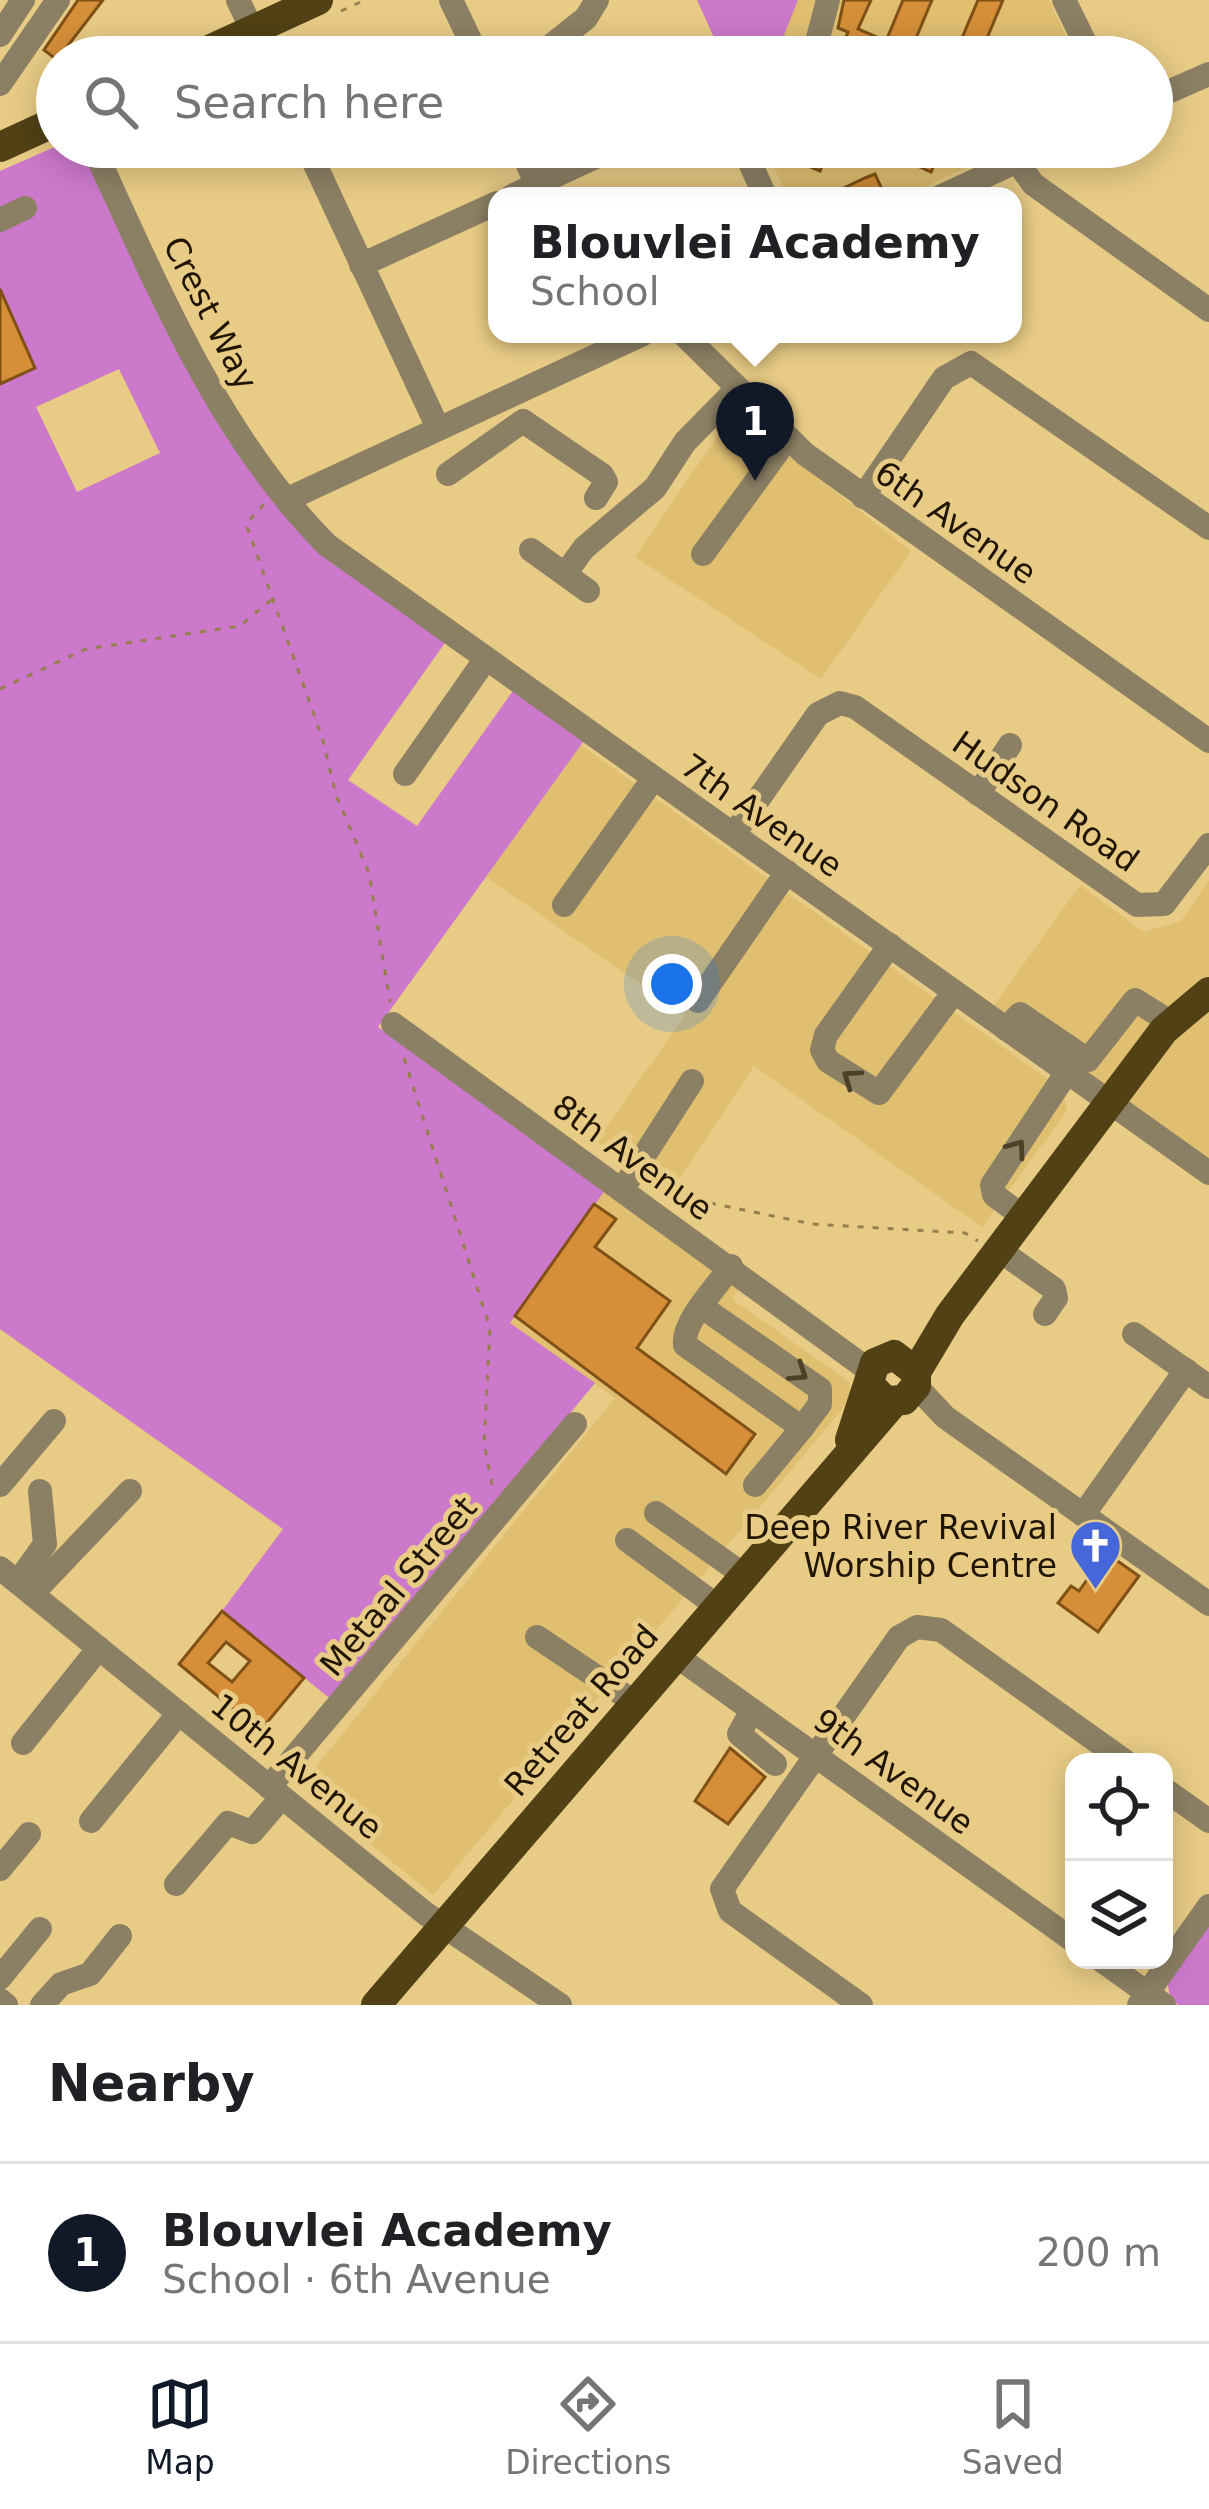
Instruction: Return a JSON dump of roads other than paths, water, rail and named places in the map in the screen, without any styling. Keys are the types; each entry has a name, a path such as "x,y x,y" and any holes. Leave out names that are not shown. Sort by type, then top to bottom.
{"main road":[{"path":"271,36 318,0"},
{"path":"0,147 36,131"},
{"name":"Retreat Road","path":"376,2005 840,1462 894,1379 950,1315 991,1247 1024,1217 1170,1022 1209,992"}],"street":[{"path":"0,34 23,0"},
{"path":"1,79 58,0"},
{"path":"238,0 256,36"},
{"path":"452,0 468,36"},
{"path":"563,36 586,18 597,0"},
{"path":"819,36 828,0"},
{"path":"1064,0 1082,36"},
{"path":"1173,90 1209,74"},
{"name":"Crest Way","path":"103,168 190,355 288,499"},
{"path":"317,168 438,428"},
{"path":"530,168 537,184"},
{"path":"531,187 572,168"},
{"path":"961,187 1002,168"},
{"path":"1022,168 1033,184 1209,310"},
{"path":"361,265 488,207"},
{"path":"0,220 26,208"},
{"path":"288,499 624,343"},
{"name":"6th Avenue","path":"692,343 787,439 1209,741"},
{"path":"863,497 944,378 970,363 1209,528"},
{"path":"565,574 584,548 655,488 685,442 736,390"},
{"path":"511,395 523,422 602,476 606,482 596,498"},
{"path":"448,474 523,422"},
{"path":"703,554 787,439"},
{"name":"7th Avenue","path":"288,499 352,568 1209,1173"},
{"path":"531,550 588,591"},
{"path":"405,774 484,661"},
{"name":"Hudson Road","path":"734,834 818,715 830,706 855,707 1142,907 1164,904 1209,845"},
{"path":"978,794 1010,745"},
{"path":"564,905 653,778"},
{"path":"698,1001 787,872"},
{"path":"890,946 822,1044 824,1057 843,1072 873,1093 881,1091 954,992"},
{"path":"1006,1029 1020,1013 1088,1060 1135,1000 1170,1022"},
{"name":"8th Avenue","path":"392,1024 1209,1604"},
{"path":"1024,1217 994,1195 992,1185 1067,1072"},
{"path":"622,1190 692,1081"},
{"path":"991,1247 1054,1289 1056,1298 1045,1314"},
{"path":"731,1267 683,1336 685,1345 802,1428"},
{"path":"702,1307 820,1390 820,1404 754,1485"},
{"path":"1134,1334 1209,1387"},
{"path":"1084,1515 1186,1370"},
{"path":"0,1486 54,1421"},
{"name":"Metaal Street","path":"176,1884 225,1825 232,1822 252,1832 276,1792 575,1424"},
{"path":"16,1581 45,1544 40,1491"},
{"path":"16,1581 130,1491"},
{"path":"656,1513 744,1575"},
{"path":"627,1540 717,1606"},
{"name":"10th Avenue","path":"16,1581 445,1925 560,2005"},
{"path":"861,2005 730,1911 723,1896 728,1875 898,1636 925,1626 949,1634 1114,1753"},
{"path":"537,1636 634,1702"},
{"path":"23,1742 99,1648"},
{"name":"9th Avenue","path":"675,1655 1065,1935"},
{"path":"752,1710 739,1734 775,1764"},
{"path":"91,1821 179,1713"},
{"path":"1173,1795 1209,1821"},
{"path":"0,1869 28,1834"},
{"path":"1112,1969 1150,2001 1209,1906"},
{"path":"0,1978 40,1929"},
{"path":"42,2005 59,1985 90,1974 120,1936"}],"place":[{"name":"Blouvlei Academy","path":"755,481"},
{"name":"Deep River Revival Worship Centre","path":"1096,1592"}]}
